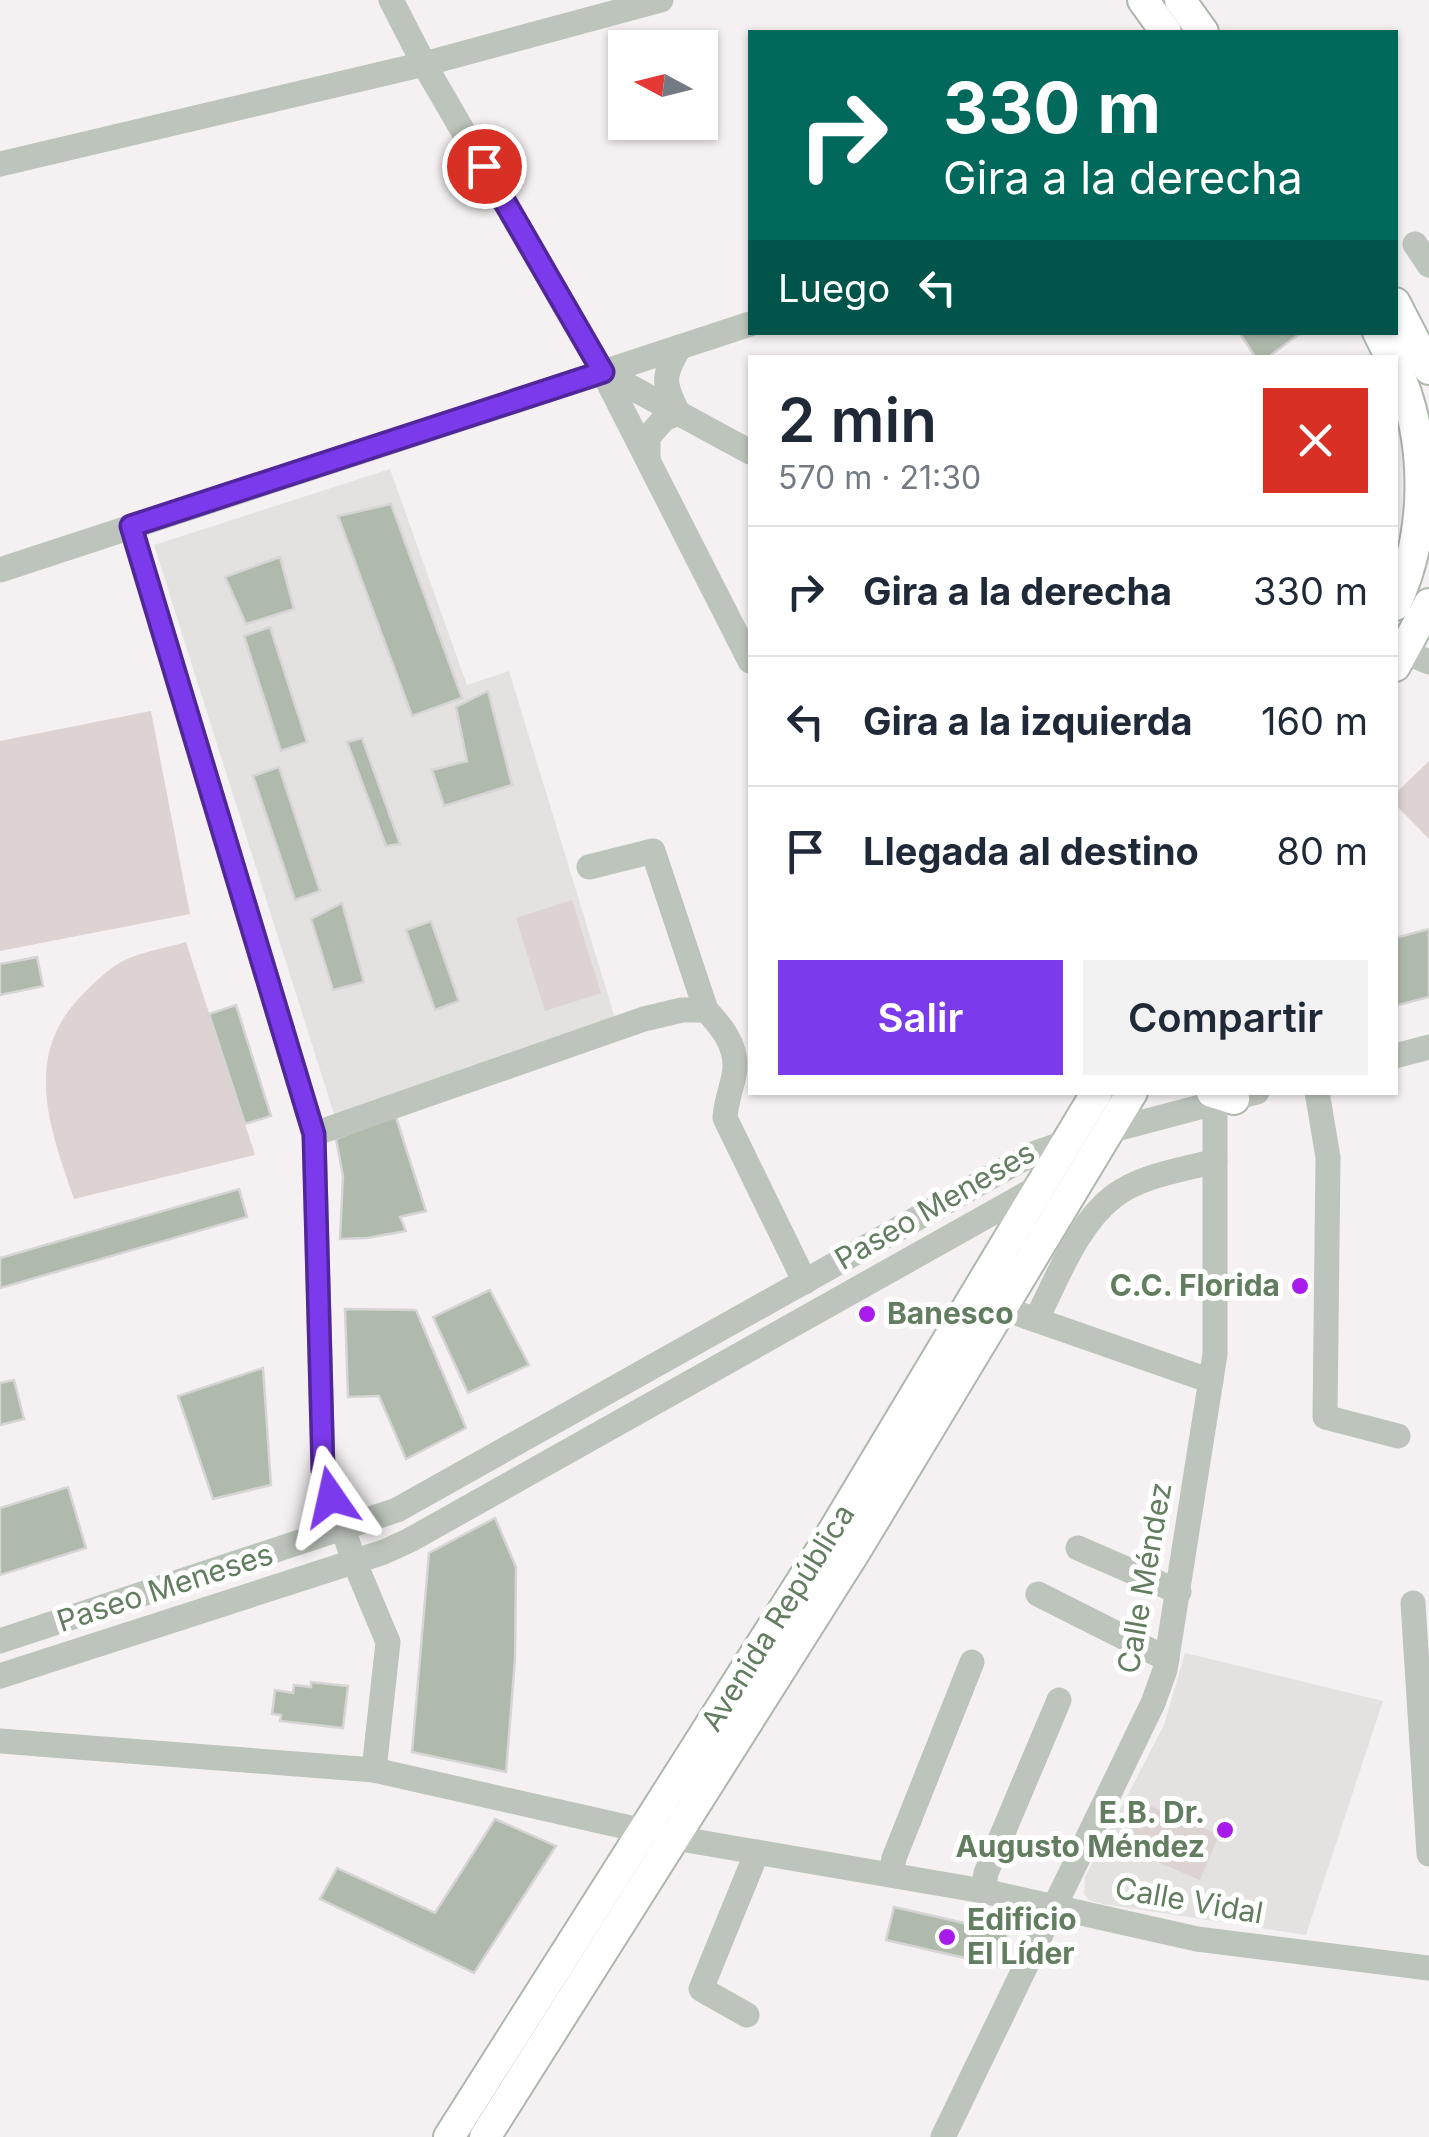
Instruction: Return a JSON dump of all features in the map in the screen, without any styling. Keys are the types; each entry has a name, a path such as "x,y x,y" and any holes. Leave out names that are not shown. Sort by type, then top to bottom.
{"main road":[{"path":"1143,0 1165,30"},
{"path":"1180,0 1202,30"},
{"path":"1398,309 1425,350"},
{"path":"1398,373 1421,457 1422,489 1412,560 1398,597"},
{"path":"1410,406 1429,433"},
{"path":"1409,660 1429,604"},
{"name":"Avenida República","path":"449,2137 831,1535 1095,1095"},
{"name":"Avenida República","path":"485,2137 856,1550 1130,1095"}],"street":[{"path":"392,0 424,64 603,372 748,657"},
{"path":"0,164 424,64 612,6 661,0"},
{"path":"0,570 748,325"},
{"path":"678,413 666,389 666,369 680,347"},
{"path":"603,372 748,451"},
{"path":"648,458 648,437 664,420 678,413"},
{"path":"131,526 314,1134 323,1470 354,1561 388,1642 374,1770"},
{"path":"588,867 653,851 706,1010 726,1031 735,1068 726,1096 725,1118 805,1282"},
{"path":"314,1134 644,1019 682,1010 706,1010"},
{"path":"1398,1055 1429,1047"},
{"path":"1317,1095 1328,1156 1325,1417 1398,1436"},
{"path":"1108,1132 1229,1097"},
{"name":"Calle Méndez","path":"944,2137 1153,1704 1167,1660 1211,1381 1217,1321 1216,1161 1229,1097"},
{"name":"Paseo Meneses","path":"0,1641 345,1530 423,1497 1015,1163 1067,1142 1108,1132"},
{"name":"Paseo Meneses","path":"0,1676 384,1552 438,1526 1039,1187 1108,1132"},
{"path":"1036,1320 1079,1239 1106,1203 1134,1185 1216,1161"},
{"path":"1002,1308 1211,1381"},
{"path":"1078,1548 1179,1592"},
{"path":"1038,1594 1167,1660"},
{"path":"1413,1603 1429,1854"},
{"path":"891,1875 894,1858 972,1662"},
{"path":"983,1891 986,1873 1059,1700"},
{"name":"Calle Vidal","path":"0,1740 374,1770 675,1838 983,1891 1196,1938 1429,1968"},
{"path":"748,2014 701,1990 756,1852"}],"shaded area":[{"path":"390,469 467,685 509,671 615,1018 334,1114 154,545"},
{"path":"151,711 190,914 0,951 0,741"},
{"path":"1429,761 1429,839 1398,807 1398,791"},
{"path":"572,900 601,993 545,1011 516,918"},
{"path":"186,942 255,1155 74,1199 46,1093 52,1042 64,1018 108,971 132,957"},
{"name":"E.B. Dr. Augusto Méndez","path":"1185,1653 1383,1701 1306,1935 1102,1904 1084,1894 1085,1877 1164,1725"},
{"path":"1141,1802 1219,1835 1200,1880 1122,1847"}],"building":[{"path":"1241,335 1298,335 1271,355 1254,355"},
{"path":"391,504 462,698 412,716 338,516"},
{"path":"280,557 294,609 246,624 225,577"},
{"path":"270,627 307,742 281,751 244,636"},
{"path":"488,691 512,785 444,806 432,770 467,761 456,707"},
{"path":"362,738 400,844 386,846 347,742"},
{"path":"279,767 320,891 295,900 253,776"},
{"path":"342,903 364,982 333,990 311,919"},
{"path":"431,921 459,1001 435,1010 406,930"},
{"path":"1429,929 1429,997 1398,1005 1398,937"},
{"path":"37,957 43,986 0,995 0,964"},
{"path":"236,1005 271,1116 245,1124 209,1014"},
{"path":"395,1114 426,1211 400,1217 406,1231 340,1239 343,1176 336,1139"},
{"path":"239,1189 247,1217 0,1288 0,1258"},
{"path":"490,1290 529,1365 468,1393 433,1317"},
{"path":"345,1309 416,1310 466,1428 406,1459 379,1396 348,1397"},
{"path":"263,1368 271,1485 213,1499 178,1396"},
{"path":"14,1380 24,1419 0,1425 0,1383"},
{"path":"68,1487 86,1548 0,1575 0,1508"},
{"path":"495,1518 516,1567 515,1659 506,1772 412,1752 429,1553"},
{"path":"311,1682 348,1686 343,1728 280,1721 281,1715 272,1714 275,1690 293,1693 294,1685 311,1687"},
{"path":"495,1819 556,1846 474,1973 320,1899 337,1868 435,1913"},
{"name":"Edificio El Líder","path":"894,1907 1008,1933 1000,1966 886,1940"}],"place":[{"name":"C.C. Florida","path":"1300,1286"},
{"name":"Banesco","path":"867,1314"},
{"name":"E.B. Dr. Augusto Méndez","path":"1225,1830"},
{"name":"Edificio El Líder","path":"947,1937"}],"route":[{"path":"331,1497 323,1470 314,1134 131,526 603,372 484,166"}]}
